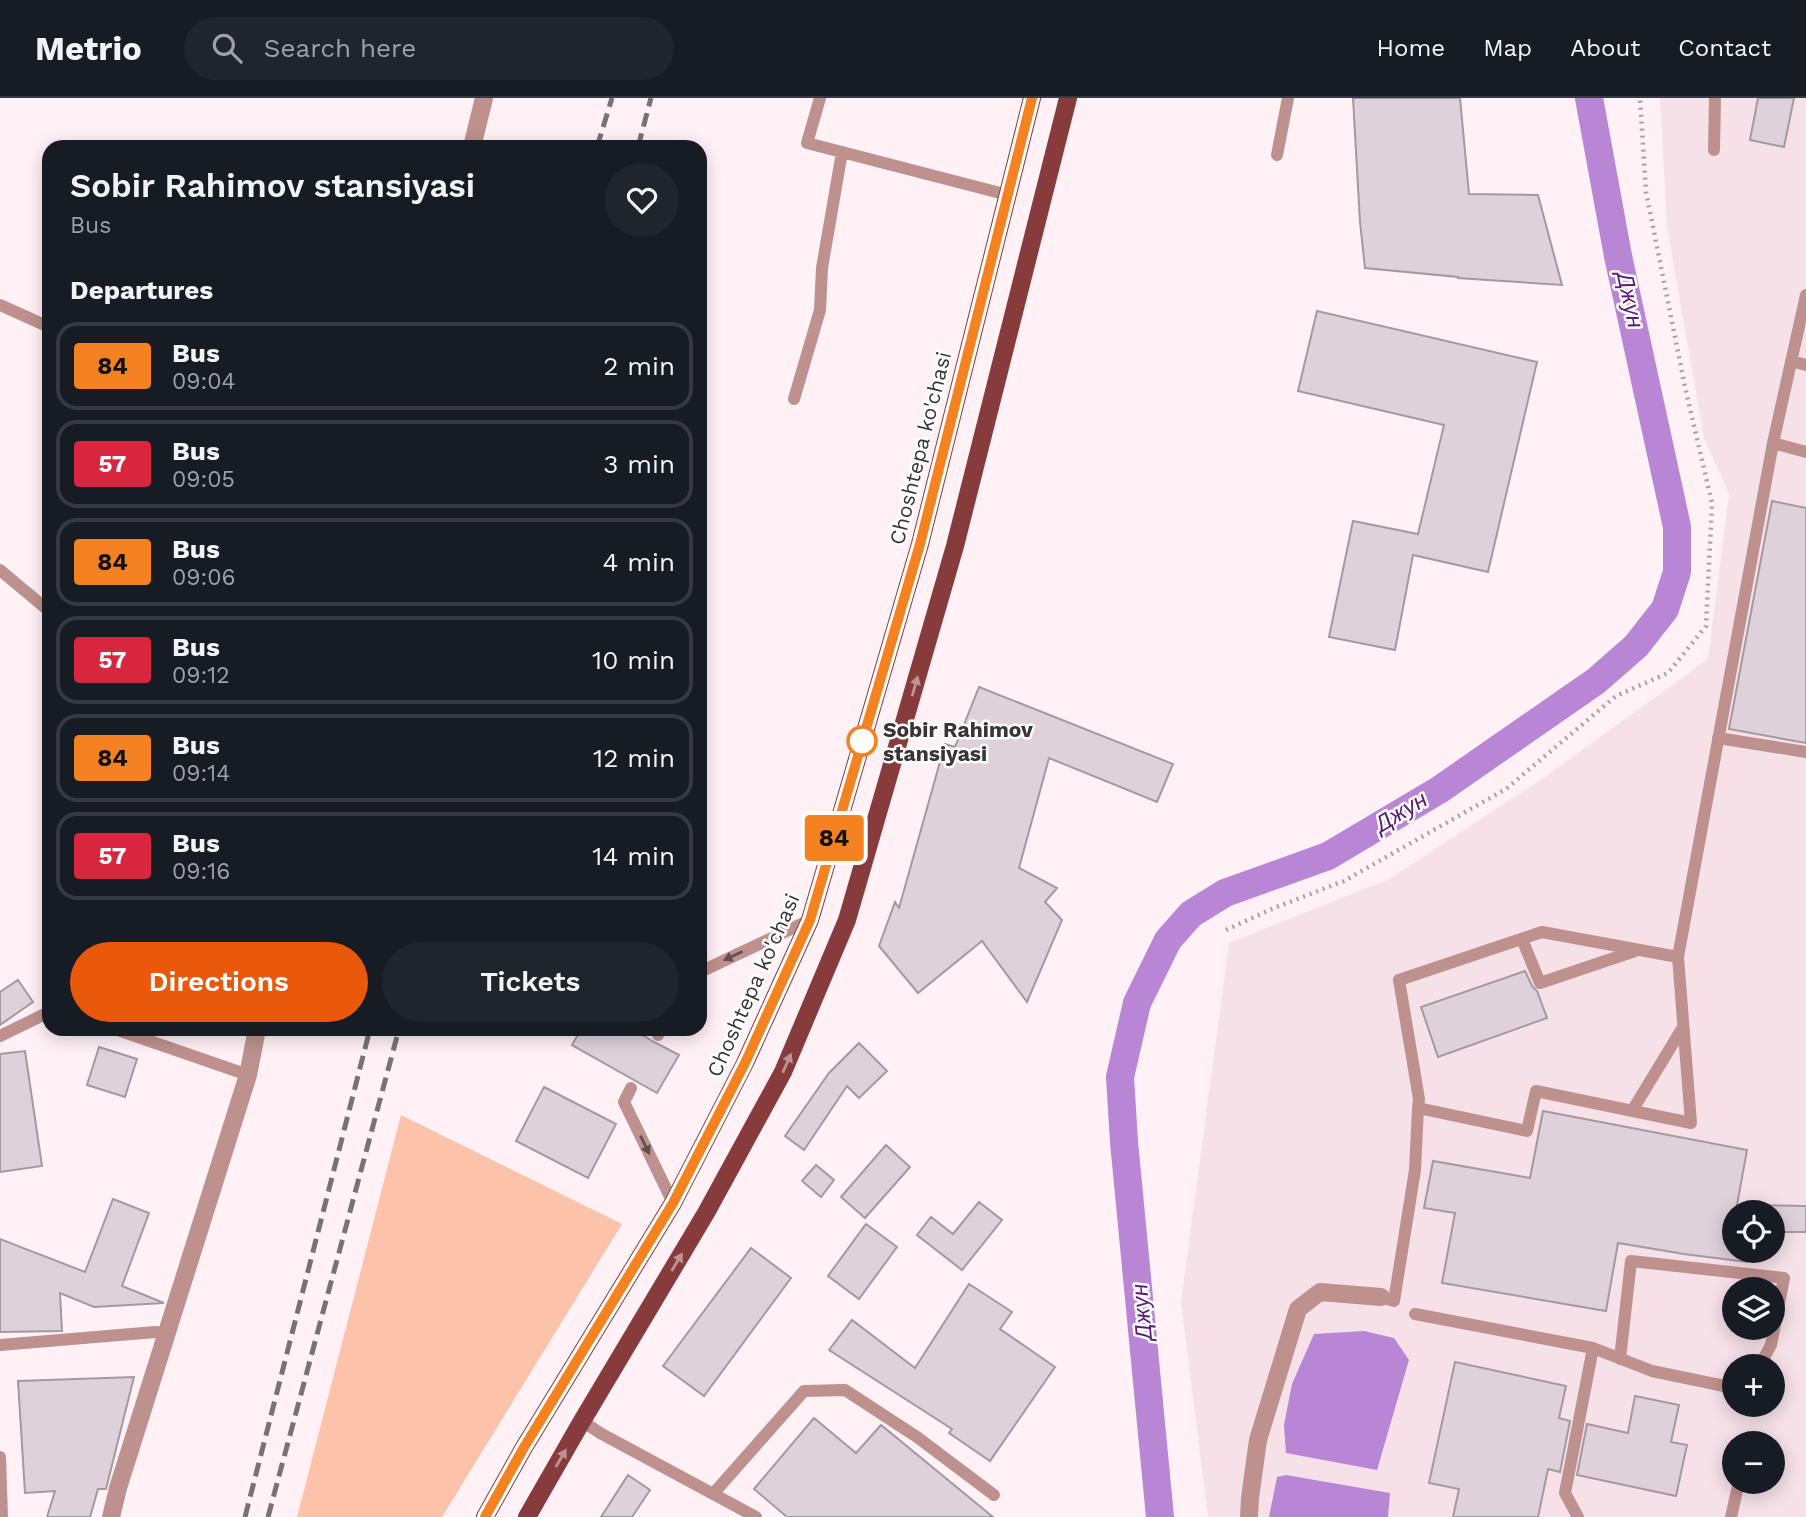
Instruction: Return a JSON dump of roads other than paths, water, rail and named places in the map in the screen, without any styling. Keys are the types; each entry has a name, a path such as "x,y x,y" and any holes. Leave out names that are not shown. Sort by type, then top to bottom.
{"main road":[{"name":"Choshtepa ko'chasi","path":"485,1517 523,1449 673,1203 745,1063 810,920 920,544 1032,98"},
{"path":"527,1517 706,1213 783,1072 847,920 955,547 1068,98"}],"street":[{"path":"474,140 484,98"},
{"path":"111,1517 248,1075 256,1036"},
{"path":"1249,1517 1258,1440 1298,1309 1320,1292 1381,1297"}],"lane":[{"path":"820,98 807,143 1007,195"},
{"path":"1277,155 1288,98"},
{"path":"1714,150 1715,98"},
{"path":"794,399 820,310 822,268 842,152"},
{"path":"1418,1108 1527,1132 1536,1091 1691,1124 1678,957 1773,443 1806,295"},
{"path":"0,305 42,324"},
{"path":"1791,361 1806,365"},
{"path":"1773,443 1806,452"},
{"path":"0,570 42,605"},
{"path":"1718,738 1806,752"},
{"path":"707,969 810,920"},
{"path":"1381,1297 1394,1301 1415,1170 1419,1099 1399,980 1542,932 1678,957"},
{"path":"1522,939 1540,983 1639,950"},
{"path":"0,1036 42,1015"},
{"path":"1632,1111 1684,1027"},
{"path":"135,1036 248,1075"},
{"path":"631,1088 624,1102 673,1203"},
{"path":"1620,1359 1631,1261 1784,1278 1771,1345 1766,1354"},
{"path":"1415,1314 1593,1348 1652,1371 1722,1386"},
{"path":"0,1345 155,1332 166,1334"},
{"path":"1578,1517 1565,1493 1593,1348"},
{"path":"713,1494 804,1391 845,1391 918,1437 994,1495"},
{"path":"582,1421 755,1517"},
{"path":"0,1457 2,1517"},
{"path":"1731,1517 1736,1494"}],"waterway":[{"name":"Джун","path":"1160,1517 1120,1077 1137,1003 1168,940 1191,914 1225,893 1328,856 1439,790 1596,681 1636,646 1665,609 1677,572 1677,527 1618,256 1589,98"}],"railway":[{"path":"599,140 612,98"},
{"path":"640,140 651,98"},
{"path":"245,1517 368,1036"},
{"path":"268,1517 397,1036"}],"place":[{"name":"Sobir Rahimov stansiyasi","path":"862,741"}]}
